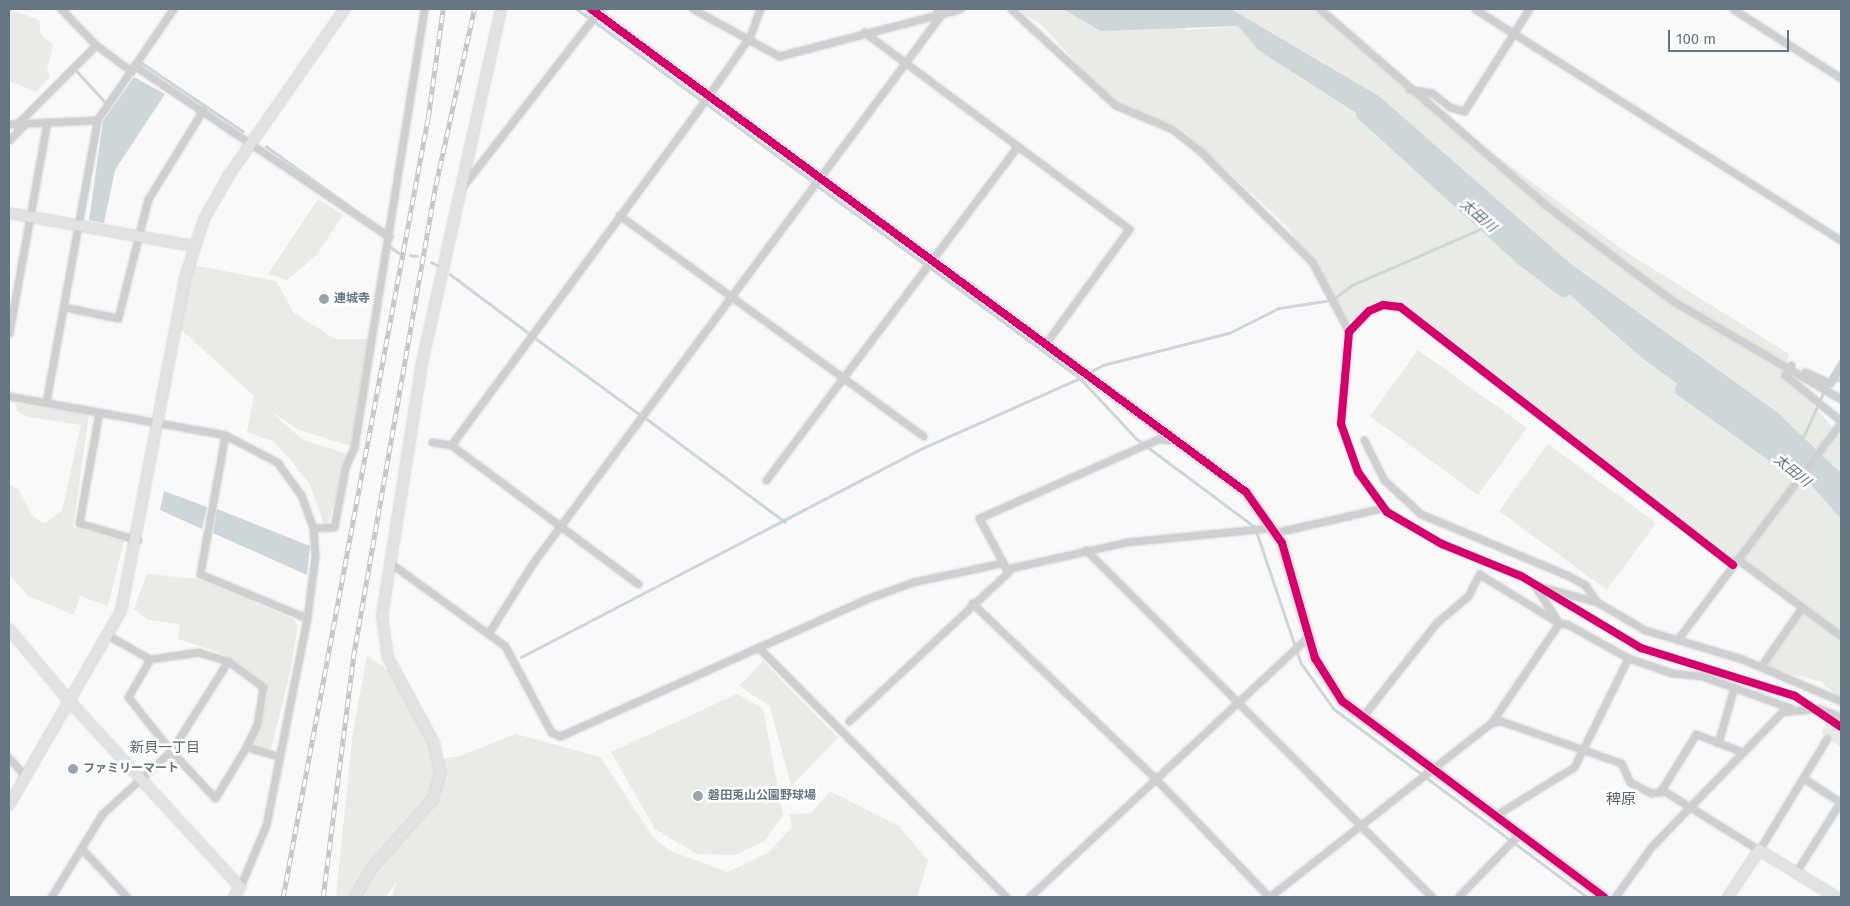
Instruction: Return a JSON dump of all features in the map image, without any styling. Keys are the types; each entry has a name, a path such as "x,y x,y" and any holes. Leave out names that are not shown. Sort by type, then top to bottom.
{"street":[{"path":"61,9 96,46 203,110 253,143 312,189 388,237"},
{"path":"46,402 97,120 173,9"},
{"path":"9,805 109,636 127,591 193,246 216,195 345,9"},
{"path":"313,528 334,527 345,468 354,447 424,9"},
{"path":"355,897 371,869 433,798 440,772 434,743 382,643 389,562 422,363 501,9"},
{"path":"693,9 750,36 779,56 864,32 940,16 960,9"},
{"path":"451,445 708,96 750,36 760,9"},
{"path":"936,9 940,16"},
{"path":"1011,9 1115,105 1172,130 1200,151 1312,262 1349,332 1341,424 1358,472 1383,508 1413,530 1534,585 1641,648 1731,673 1841,717"},
{"path":"1320,9 1409,89 1543,203 1673,301 1841,399"},
{"path":"1475,9 1841,240"},
{"path":"1409,89 1432,93 1450,108 1464,111 1529,9"},
{"path":"1732,9 1841,78"},
{"path":"459,191 468,186 596,10 708,96 1178,440 1246,492 1277,532 1291,564 1309,636 1330,686 1362,717 1429,769 1604,897"},
{"path":"488,634 560,528 940,16"},
{"path":"864,32 1129,229 1046,343"},
{"path":"12,124 96,46"},
{"path":"64,307 118,318 136,236 166,166 203,110"},
{"path":"12,124 97,120"},
{"path":"9,333 47,122"},
{"path":"9,140 25,124"},
{"path":"766,480 934,261 1017,147"},
{"path":"9,214 193,246"},
{"path":"619,215 923,436"},
{"path":"1349,332 1369,311 1384,305 1400,307 1841,636"},
{"path":"1786,367 1825,383 1841,367"},
{"path":"1677,640 1833,429 1841,422 1785,375 1786,367"},
{"path":"9,396 225,435 278,462 297,488 313,528 307,618 266,825 234,897"},
{"path":"99,412 79,523 138,540"},
{"path":"225,435 200,574 307,618"},
{"path":"1004,566 979,518 1158,439 1178,440"},
{"path":"1364,440 1384,480 1414,510 1567,575 1585,585 1597,602"},
{"path":"432,442 451,445 560,528 638,584"},
{"path":"389,562 488,634 512,656 551,732 560,736 758,647 913,582 1086,550 1182,535 1268,528 1277,532 1383,508"},
{"path":"1086,550 1432,897"},
{"path":"849,720 972,603 1004,566"},
{"path":"1362,717 1437,622 1468,596 1479,574 1559,624 1567,624 1628,658 1734,687 1791,708 1818,708 1841,727"},
{"path":"1534,585 1597,602 1645,630 1761,666 1841,701"},
{"path":"1534,585 1559,624"},
{"path":"972,603 1156,779 1269,897 1429,769 1491,723 1559,624"},
{"path":"1761,666 1802,607"},
{"path":"9,629 70,703 240,887"},
{"path":"109,636 150,659 198,652 228,661 264,687 258,724 215,798 171,751 128,697 150,659"},
{"path":"1029,897 1309,636"},
{"path":"758,647 1006,897"},
{"path":"1494,816 1574,768 1628,658"},
{"path":"51,897 102,814 141,781 171,751 228,661"},
{"path":"1718,743 1734,687"},
{"path":"1615,897 1651,847 1743,752 1791,708"},
{"path":"1491,723 1501,721 1621,763 1638,788 1651,793 1661,789 1696,734 1743,752"},
{"path":"1728,897 1828,738"},
{"path":"246,747 280,757"},
{"path":"9,758 26,777"},
{"path":"1796,872 1840,802 1803,778"},
{"path":"1661,789 1836,897"},
{"path":"1458,897 1518,834"},
{"path":"81,848 127,897"}],"shaded area":[{"path":"9,9 39,20 41,35 53,44 47,70 50,77 36,92 9,81"},
{"path":"1017,9 1195,9 1190,10 1186,30 1238,26 1258,50 1378,127 1642,358 1805,478 1841,519 1841,700 1822,682 1761,666 1801,608 1651,502 1394,304 1345,323 1287,226 1178,126 1115,105 1043,26"},
{"path":"1063,9 1231,9 1379,96 1571,264 1777,412 1841,473 1841,519 1805,478 1642,358 1378,127 1258,50 1238,26 1101,31"},
{"path":"1231,9 1318,9 1424,102 1626,252 1789,354 1784,372 1841,437 1841,473 1777,412 1571,264 1379,96"},
{"path":"134,77 165,94 115,170 104,223 89,220 103,121"},
{"path":"318,199 343,215 316,256 287,280 268,274"},
{"path":"188,264 276,281 293,312 335,339 373,339 354,447 299,430 269,410 303,440 348,454 329,521 324,524 310,485 290,459 273,441 247,432 254,396 176,325"},
{"path":"1418,350 1527,428 1478,495 1370,416"},
{"path":"16,403 89,415 73,527 124,541 108,606 80,596 74,615 28,596 9,574 9,484 18,489 33,517 45,523 62,511 81,425 28,417 17,411"},
{"path":"1548,444 1656,523 1607,590 1499,511"},
{"path":"164,491 207,507 202,529 160,510"},
{"path":"217,509 310,546 307,575 213,533"},
{"path":"147,574 199,579 293,619 298,626 290,672 271,750 259,750 251,744 261,727 269,687 229,656 178,639 180,624 148,620 134,609"},
{"path":"367,656 399,678 440,759 460,756 516,734 600,757 653,837 670,851 728,872 769,852 792,827 790,814 811,813 830,791 899,826 928,861 917,897 392,897 397,880 386,897 357,897 357,891 349,894 355,897 336,897 353,732"},
{"path":"763,661 838,738 791,786 770,706 739,686"},
{"path":"737,694 763,709 783,815 765,841 735,855 697,854 655,829 611,752"},
{"path":"1828,716 1841,727 1841,748 1822,732"}],"waterway":[{"path":"577,9 588,17"},
{"path":"595,22 700,99"},
{"path":"142,63 243,131"},
{"path":"75,69 105,102"},
{"path":"707,104 813,182"},
{"name":"太田川","path":"1363,113 1521,257 1563,289"},
{"path":"266,146 374,224"},
{"path":"819,187 926,265"},
{"path":"1089,373 1103,365 1229,333 1279,308 1332,300 1352,285 1490,225"},
{"path":"391,247 399,253"},
{"path":"410,255 417,256"},
{"path":"431,262 437,265"},
{"path":"932,269 1081,379 1137,439 1255,527 1301,663 1334,709 1587,897"},
{"path":"450,274 530,334"},
{"path":"534,337 642,416"},
{"path":"1828,381 1841,359"},
{"path":"521,657 923,448 1085,376"},
{"path":"1836,379 1841,381"},
{"name":"太田川","path":"1682,389 1773,454"},
{"path":"1802,440 1824,391"},
{"path":"647,419 785,522"}],"railway":[{"path":"283,897 428,118 443,9"},
{"path":"323,897 353,658 436,184 474,9"}],"cycle path":[{"path":"591,9 1246,492 1282,543 1315,658 1342,701 1604,897"},
{"path":"1733,565 1400,307 1383,305 1369,311 1349,332 1341,424 1358,472 1387,512 1442,544 1521,576 1641,648 1795,696 1841,727"}],"place":[{"name":"連城寺","path":"324,299"},
{"name":"ファミリーマート","path":"73,769"},
{"name":"磐田兎山公園野球場","path":"698,796"}],"district":[{"name":"新貝一丁目","path":"165,748"},
{"name":"稗原","path":"1621,800"}]}
